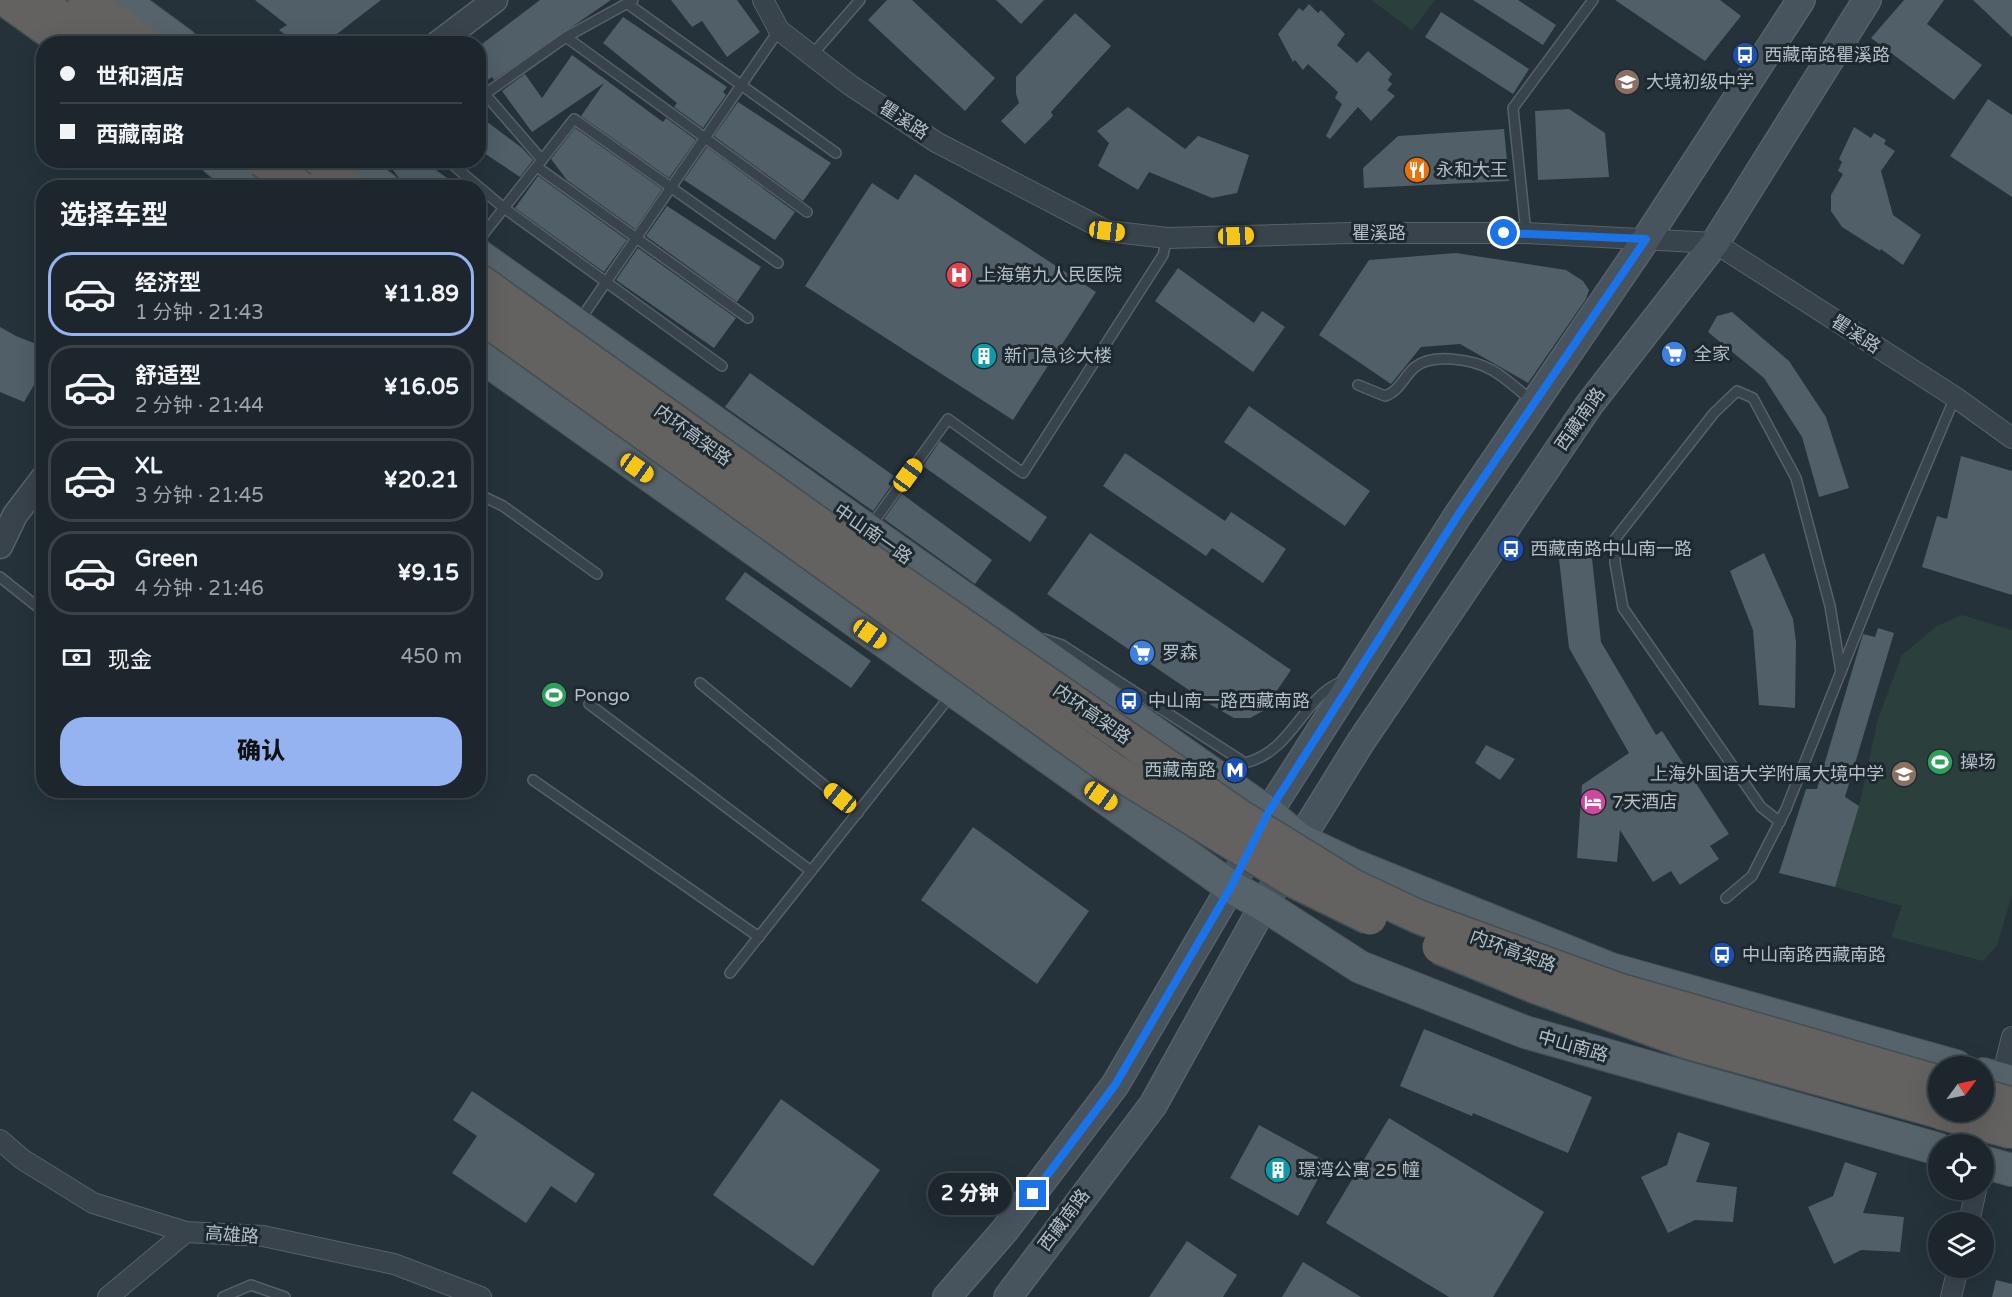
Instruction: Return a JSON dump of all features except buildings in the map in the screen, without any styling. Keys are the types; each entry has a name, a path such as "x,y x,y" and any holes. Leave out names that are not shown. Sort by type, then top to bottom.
{"highway":[{"path":"6,0 54,36"},
{"path":"37,0 87,36"},
{"path":"85,0 135,36"},
{"path":"273,168 291,180"},
{"path":"321,168 337,180"},
{"name":"内环高架路","path":"486,286 893,577 1241,817 1353,886 1419,917 1617,990 1928,1079"},
{"name":"内环高架路","path":"486,320 1110,768 1296,882 1363,915 1523,982 1687,1042 1928,1108"},
{"name":"内环高架路","path":"1977,1122 2012,1132"}],"main road":[{"path":"20,0 55,36"},
{"path":"122,0 171,36"},
{"path":"947,1297 1005,1230 1115,1085 1231,887 1268,813 1533,403 1646,239 1801,0"},
{"name":"西藏南路","path":"1008,1297 1153,1104 1300,840 1360,743 1589,405 1715,243 1867,0"},
{"path":"0,11 51,36"},
{"path":"226,168 240,180"},
{"path":"356,168 373,180"},
{"name":"中山南一路","path":"486,261 1268,813"},
{"path":"486,363 1231,887"},
{"path":"1268,813 1300,840 1351,864 1611,969 1928,1058"},
{"name":"中山南路","path":"1231,887 1264,905 1360,968 1525,1032 1928,1146"},
{"path":"1994,1165 2012,1170"}],"street":[{"path":"448,36 495,0"},
{"name":"瞿溪路","path":"763,0 778,30 811,56 936,142 1107,231 1167,238 1352,233 1526,233 1715,243 1955,397 2012,438"},
{"path":"0,546 15,515 36,487"},
{"path":"1989,1134 1998,1087 2012,1037"},
{"name":"高雄路","path":"0,1140 22,1159 93,1203 186,1232 263,1236 394,1264 481,1297"},
{"path":"108,1297 186,1232"},
{"path":"1951,1297 1956,1278"}],"lane":[{"path":"811,56 860,0"},
{"path":"1526,233 1513,108 1593,0"},
{"path":"486,94 566,38 631,2 836,153"},
{"path":"577,324 778,30"},
{"path":"566,38 807,212"},
{"path":"486,102 539,163 636,238 748,318"},
{"path":"486,231 574,119 778,264"},
{"path":"456,168 471,180"},
{"path":"486,193 722,366"},
{"path":"868,530 948,419 1023,473 1163,255 1167,238"},
{"path":"1358,385 1385,396 1393,393 1414,368 1429,358 1449,359 1490,369 1533,403"},
{"path":"1780,822 1761,807 1623,608 1615,563 1615,539 1714,413 1737,391 1753,398 1796,478 1830,606 1841,672"},
{"path":"1726,898 1752,876 1780,822 1955,397"},
{"path":"486,498 503,506 597,574"},
{"path":"0,578 36,606"},
{"path":"1013,633 1037,637 1062,645 1245,763 1255,760 1281,744 1324,693 1336,684 1354,677"},
{"path":"700,683 858,813"},
{"path":"730,973 953,693"},
{"path":"589,704 812,871"},
{"path":"533,780 759,937"},
{"path":"223,1297 251,1285 269,1294 285,1297"}],"green space":[{"path":"1371,0 1435,0 1412,30"},
{"name":"操场","path":"1962,615 2012,630 2012,895 1997,945 1983,961 1891,937 1902,906 1835,887 1859,806 1878,719 1902,655 1937,626"}],"place":[{"name":"西藏南路瞿溪路","path":"1745,55"},
{"name":"大境初级中学","path":"1627,82"},
{"name":"永和大王","path":"1417,170"},
{"name":"上海第九人民医院","path":"959,275"},
{"name":"全家","path":"1674,354"},
{"name":"新门急诊大楼","path":"984,356"},
{"name":"西藏南路中山南一路","path":"1511,549"},
{"name":"罗森","path":"1142,653"},
{"name":"Pongo","path":"554,695"},
{"name":"中山南一路西藏南路","path":"1129,701"},
{"name":"操场","path":"1940,762"},
{"name":"西藏南路","path":"1235,770"},
{"name":"上海外国语大学附属大境中学","path":"1904,774"},
{"name":"7天酒店","path":"1593,802"},
{"name":"中山南路西藏南路","path":"1722,955"},
{"name":"璟湾公寓 25 幢","path":"1278,1170"}],"route":[{"path":"1033,1194 1115,1085 1231,887 1268,813 1458,515 1646,239 1504,233"}]}
